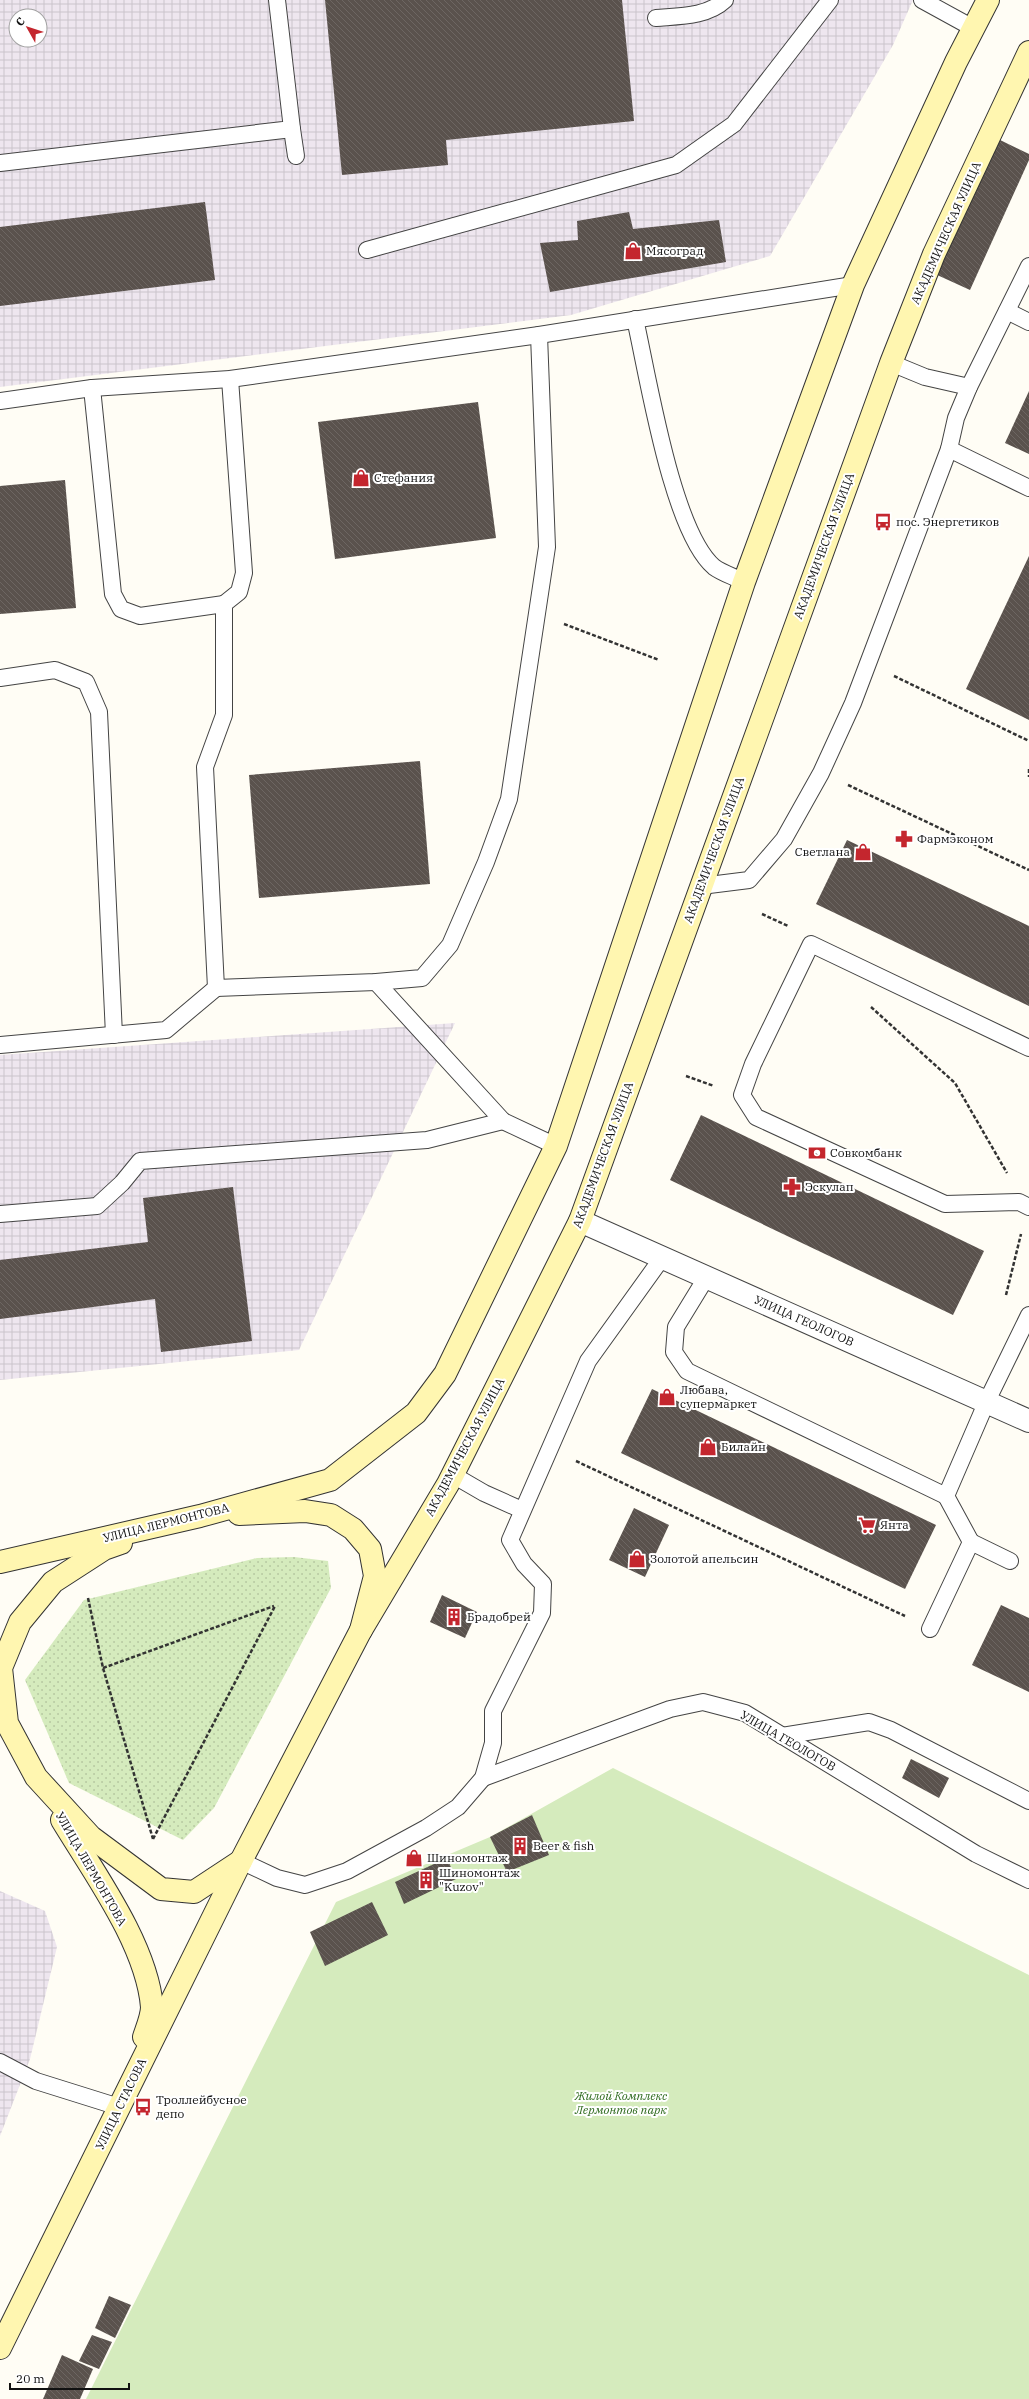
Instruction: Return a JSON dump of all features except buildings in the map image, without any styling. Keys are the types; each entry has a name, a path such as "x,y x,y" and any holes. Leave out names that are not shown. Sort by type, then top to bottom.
{"main road":[{"path":"556,1146 744,582 854,285 973,28 988,0"},
{"name":"АКАДЕМИЧЕСКАЯ УЛИЦА","path":"361,1630 452,1475 580,1221 891,363 934,254 1029,52"},
{"name":"УЛИЦА ЛЕРМОНТОВА","path":"0,1562 200,1516 330,1480 416,1413 445,1374 556,1146"},
{"path":"241,1861 194,1892 161,1889 91,1837 36,1777 7,1723 1,1668 20,1622 53,1582 104,1549 200,1516 305,1511 331,1515 354,1529 370,1549 375,1576 361,1630"},
{"name":"УЛИЦА СТАСОВА","path":"0,2348 241,1861 361,1630"},
{"name":"УЛИЦА ЛЕРМОНТОВА","path":"0,1741 36,1777 111,1900 141,1960 152,2008 132,2082"}],"street":[{"name":"УЛИЦА ГЕОЛОГОВ","path":"580,1221 1029,1421"}],"lane":[{"path":"277,0 296,156"},
{"path":"656,18 693,15 719,6 725,0"},
{"path":"367,250 676,165 734,124 830,0"},
{"path":"922,0 973,28"},
{"path":"0,163 292,129"},
{"path":"701,886 749,880 784,839 821,773 853,702 868,663 949,449 956,418 969,387 1029,266"},
{"path":"0,402 92,388 230,379 539,335 854,285"},
{"path":"1008,311 1029,322"},
{"path":"635,319 664,448 683,515 699,548 715,567 744,582"},
{"path":"0,1045 166,1030 216,988 376,982 422,978 450,945 486,862 509,799 547,547 539,335"},
{"path":"891,363 925,376 969,387"},
{"path":"92,388 113,594 121,609 140,616 224,604 239,592 244,572 230,379"},
{"path":"949,449 1029,488"},
{"path":"216,988 205,767 224,715 224,604"},
{"path":"0,678 55,670 86,682 99,712 114,1035"},
{"path":"1028,1206 1019,1202 945,1204 756,1117 742,1095 753,1064 811,944 1029,1048"},
{"path":"376,982 503,1121 556,1146"},
{"path":"0,1214 97,1206 122,1183 140,1161 427,1140 503,1121"},
{"path":"241,1861 277,1878 305,1885 347,1871 426,1828 458,1807 483,1778 493,1743 492,1711 542,1613 543,1584 524,1564 510,1540 588,1361 662,1258"},
{"path":"706,1278 676,1327 674,1352 688,1371 946,1496 971,1542 1010,1561"},
{"path":"946,1496 987,1401 1029,1315"},
{"path":"452,1475 484,1493 522,1510"},
{"path":"930,1629 971,1542"},
{"name":"УЛИЦА ГЕОЛОГОВ","path":"483,1778 670,1709 704,1702 745,1713 976,1854 1029,1880"},
{"path":"782,1736 869,1722 891,1730 1029,1800"},
{"path":"0,2062 36,2081 119,2107"}],"path":[{"path":"537,614 659,660"},
{"path":"868,663 1029,741"},
{"path":"1029,769 1029,777"},
{"path":"843,783 1029,870"},
{"path":"762,914 797,930 811,944"},
{"path":"868,1004 955,1083 1028,1206 1010,1284 1005,1297"},
{"path":"550,1449 930,1629"},
{"path":"88,1595 103,1668 153,1839 275,1606 103,1668"}],"shaded area":[{"path":"0,0 913,0 893,45 770,256 571,315 0,387"},
{"path":"455,1023 299,1350 0,1380 0,1055"},
{"path":"0,1891 45,1911 57,1947 30,2059 0,2136"}],"green space":[{"path":"294,1557 328,1561 331,1588 214,1808 183,1840 69,1783 25,1680 84,1600 257,1558"},
{"name":"Жилой Комплекс Лермонтов парк","path":"613,1768 1029,1975 1029,2399 86,2399 336,1902 490,1837"}],"place":[{"name":"Мясоград","path":"633,251"},
{"name":"Стефания","path":"361,478"},
{"name":"пос. Энергетиков","path":"883,522"},
{"name":"Фармэконом","path":"904,839"},
{"name":"Светлана","path":"863,852"},
{"name":"Совкомбанк","path":"817,1153"},
{"name":"Эскулап","path":"792,1187"},
{"name":"Любава, супермаркет","path":"667,1397"},
{"name":"Билайн","path":"708,1447"},
{"name":"Янта","path":"867,1525"},
{"name":"Золотой апельсин","path":"637,1559"},
{"name":"Брадобрей","path":"454,1617"},
{"name":"Beer & fish","path":"520,1846"},
{"name":"Шиномонтаж","path":"414,1858"},
{"name":"Шиномонтаж \"Kuzov\"","path":"426,1880"},
{"name":"Троллейбусное депо","path":"143,2107"}]}
